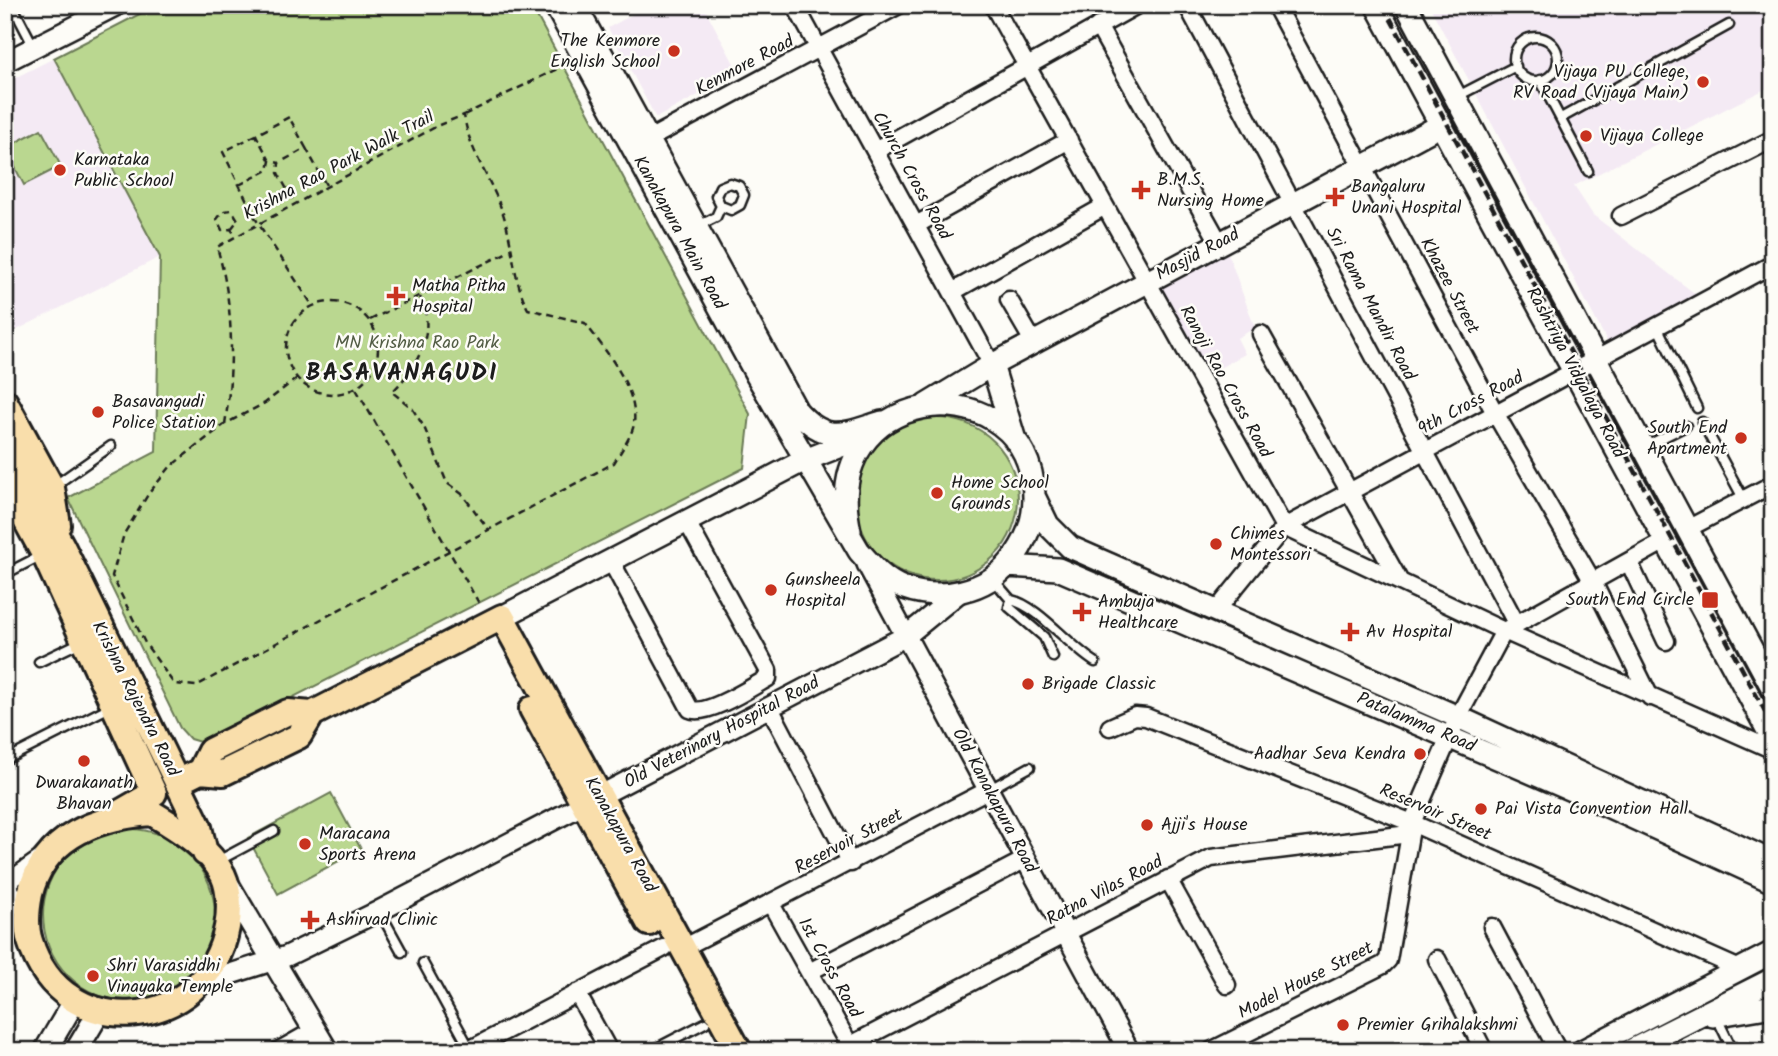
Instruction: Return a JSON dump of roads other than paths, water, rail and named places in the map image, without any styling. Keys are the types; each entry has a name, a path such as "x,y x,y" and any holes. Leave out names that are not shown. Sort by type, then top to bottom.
{"main road":[{"name":"Kanakapura Main Road","path":"555,5 805,460 850,531"},
{"path":"575,5 776,377 797,411 820,433 834,435 880,427"},
{"name":"Rashtriya Vidyalaya Road","path":"1376,5 1773,740"},
{"name":"Rashtriya Vidyalaya Road","path":"1406,5 1687,529 1763,663 1773,688"},
{"name":"Masjid Road","path":"925,406 992,365 1441,125"},
{"path":"880,427 849,470 845,490 850,531 859,551 878,573 903,587 931,594 960,592 999,572 1028,534 1034,496 1032,477 1016,444 992,365"},
{"path":"5,402 52,488 53,550"},
{"path":"154,793 200,771 223,773 299,736 312,714 805,460 925,406 966,409 1002,428 1016,444"},
{"path":"5,442 53,550"},
{"path":"5,482 53,550"},
{"name":"Patalamma Road","path":"1034,496 1048,525 1070,547 1458,718 1773,862"},
{"path":"5,508 15,524 53,550"},
{"name":"Krishna Rajendra Road","path":"53,550 83,640 154,793 108,820"},
{"name":"Krishna Rajendra Road","path":"53,550 177,783 214,864"},
{"name":"Patalamma Road","path":"999,572 1058,569 1773,881"},
{"name":"Kanakapura Road","path":"493,622 673,948 739,1051"},
{"path":"214,864 230,914 225,941 215,964 199,984 164,1009 130,1016 101,1009 67,996 43,972 29,940 27,916 34,877 49,853 73,832 124,815 152,813 191,837 214,864 274,959 327,1051"},
{"name":"Kanakapura Road","path":"673,948 720,1051"},
{"path":"1582,1051 1773,952"},
{"path":"1630,1051 1706,1016 1773,978"},
{"path":"45,1051 75,1000"},
{"path":"1706,1016 1773,1006"},
{"path":"76,1051 101,1009"}],"street":[{"path":"5,62 116,5"},
{"name":"Church Cross Road","path":"795,5 992,365"},
{"name":"Kenmore Road","path":"647,140 899,5"},
{"name":"Ranoji Rao Cross Road","path":"993,5 1284,527"},
{"path":"875,151 1137,5"},
{"name":"Sri Rama Mandir Road","path":"1187,5 1426,450 1510,627"},
{"name":"Khazee Street","path":"1275,5 1495,413 1593,582 1650,697"},
{"path":"1098,26 1220,244"},
{"path":"1621,216 1773,139"},
{"path":"915,225 1069,140"},
{"path":"952,292 1105,206"},
{"name":"9th Cross Road","path":"1216,611 1284,527 1773,264"},
{"path":"1009,299 1034,343"},
{"path":"1261,334 1351,490 1399,580"},
{"path":"1687,529 1773,484"},
{"path":"611,561 690,709 706,710 768,678 768,670 687,522"},
{"path":"1284,527 1510,627 1650,697 1773,750"},
{"path":"1510,627 1665,541"},
{"name":"Old Kanakapura Road","path":"859,551 1129,1051"},
{"path":"1629,562 1666,641"},
{"name":"Old Veterinary Hospital Road","path":"199,984 287,956 379,911 906,636 960,592"},
{"name":"Model House Street","path":"1211,1051 1388,960 1411,829 1458,718 1510,627"},
{"path":"770,708 851,863"},
{"name":"Reservoir Street","path":"1110,727 1135,716 1146,717 1740,969"},
{"name":"Reservoir Street","path":"468,1050 577,993 771,904 988,790"},
{"name":"Ratna Vilas Road","path":"847,1049 1211,858 1411,829"},
{"path":"27,916 7,888 49,853"},
{"path":"810,972 1026,859"},
{"path":"1168,879 1227,985"},
{"name":"1st Cross Road","path":"771,904 810,972 847,1049"},
{"path":"1492,927 1558,1051"},
{"path":"1437,959 1484,1051"},
{"path":"577,993 609,1051"},
{"path":"278,1051 315,1030"}],"lane":[{"path":"12,5 34,47"},
{"path":"1560,118 1729,25"},
{"path":"1541,38 1554,46 1558,61 1552,74 1541,80 1525,78 1516,66 1516,51 1526,40 1541,38"},
{"path":"1456,98 1516,66"},
{"path":"1541,80 1588,170"},
{"path":"696,228 716,217 721,206"},
{"path":"1657,326 1697,408"},
{"path":"1702,422 1744,499"},
{"path":"1643,447 1686,426"},
{"path":"52,488 111,446"},
{"path":"5,575 53,550"},
{"path":"999,572 1012,600 1025,604 1036,615 1055,626 1076,650 1095,662"},
{"path":"1012,600 1009,607 1044,637 1053,657"},
{"path":"39,662 83,640"},
{"path":"5,760 113,705"},
{"name":"Reservoir Street","path":"988,790 1030,766"},
{"path":"214,864 274,831"},
{"path":"379,911 402,952"},
{"path":"424,964 468,1050"},
{"path":"1706,1016 1733,1051"},
{"path":"651,1051 705,1023"}],"railway":[{"path":"1383,5 1773,726"}],"place":[{"name":"The Kenmore English School","path":"674,51"},
{"name":"Vijaya PU College, RV Road (Vijaya Main)","path":"1703,82"},
{"name":"Vijaya College","path":"1586,136"},
{"name":"Karnataka Public School","path":"60,170"},
{"name":"B.M.S. Nursing Home","path":"1141,190"},
{"name":"Bangaluru Unani Hospital","path":"1335,197"},
{"name":"Matha Pitha Hospital","path":"396,296"},
{"name":"Basavangudi Police Station","path":"98,412"},
{"name":"South End Apartment","path":"1741,438"},
{"name":"Home School Grounds","path":"937,493"},
{"name":"Chimes Montessori","path":"1216,544"},
{"name":"Gunsheela Hospital","path":"771,590"},
{"name":"South End Circle","path":"1710,600"},
{"name":"Ambuja Healthcare","path":"1082,612"},
{"name":"Av Hospital","path":"1350,632"},
{"name":"Brigade Classic","path":"1028,684"},
{"name":"Aadhar Seva Kendra","path":"1420,754"},
{"name":"Dwarakanath Bhavan","path":"84,761"},
{"name":"Pai Vista Convention Hall","path":"1481,809"},
{"name":"Ajji's House","path":"1147,825"},
{"name":"Maracana Sports Arena","path":"305,844"},
{"name":"Ashirvad Clinic","path":"310,920"},
{"name":"Shri Varasiddhi Vinayaka Temple","path":"93,976"},
{"name":"Premier Grihalakshmi","path":"1343,1025"}],"district":[{"name":"BASAVANAGUDI","path":"402,373"}],"park label":[{"name":"MN Krishna Rao Park","path":"417,343"}]}
